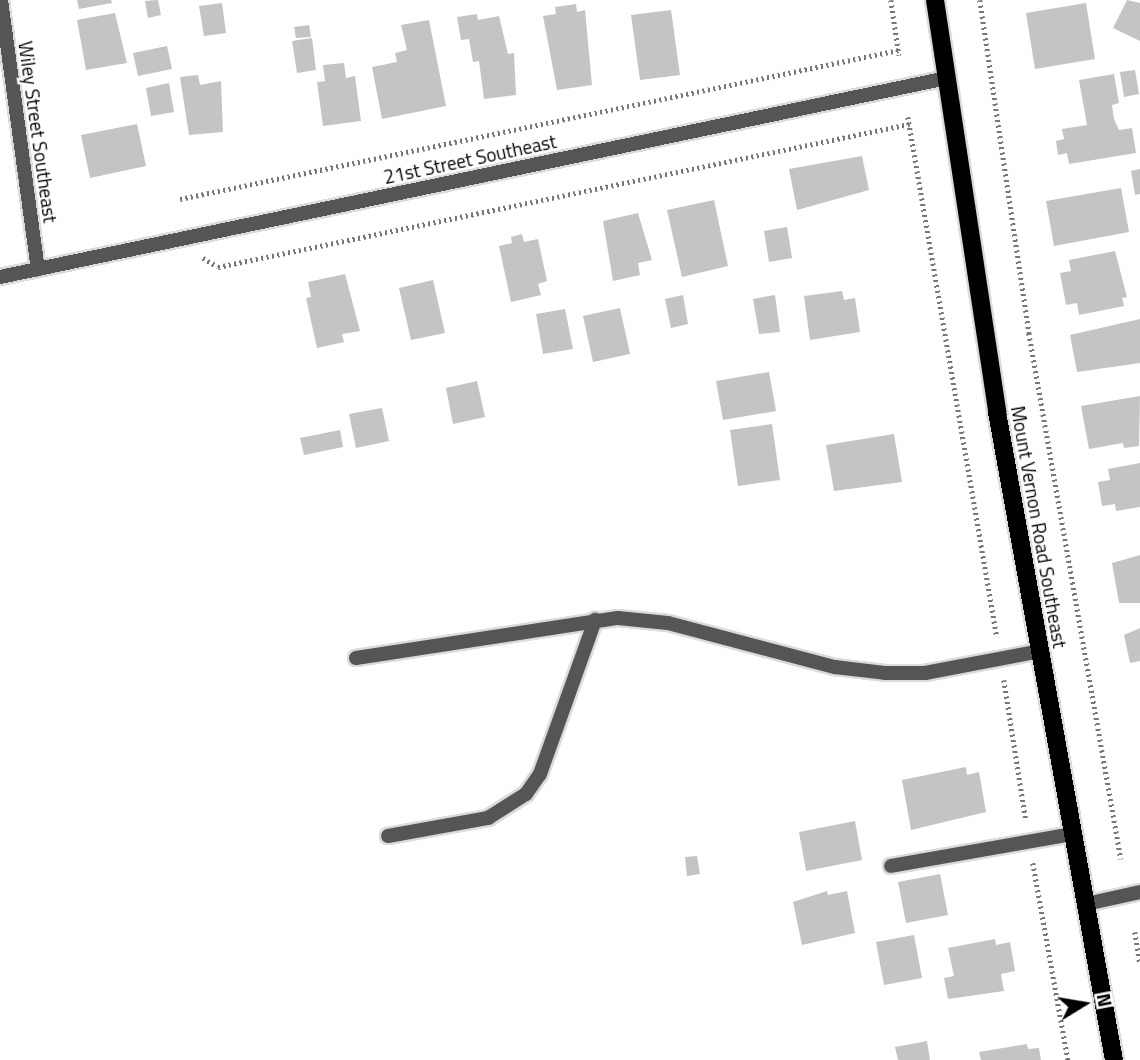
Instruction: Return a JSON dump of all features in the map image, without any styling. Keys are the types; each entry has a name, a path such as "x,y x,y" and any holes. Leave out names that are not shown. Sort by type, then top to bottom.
{"main road":[{"name":"Mount Vernon Road Southeast","path":"935,0 998,412 1114,1060"}],"street":[{"name":"Wiley Street Southeast","path":"1,0 38,269"},
{"name":"21st Street Southeast","path":"0,277 947,78"},
{"path":"356,658 596,620 668,623 835,667 886,673 925,673 1040,651"},
{"path":"388,836 488,818 526,794 540,774 596,620"},
{"path":"891,866 1073,834"},
{"path":"1086,904 1140,892"}],"path":[{"path":"180,199 899,53 891,0"},
{"path":"980,0 1029,333 1121,859"},
{"path":"908,117 1068,1060"},
{"path":"197,255 218,267 909,124"},
{"path":"1135,932 1140,962"}],"building":[{"path":"77,0 111,0 112,3 79,9"},
{"path":"158,0 161,15 148,18 145,1"},
{"path":"1127,0 1140,3 1140,41 1113,28"},
{"path":"222,3 226,33 204,36 199,6"},
{"path":"1086,3 1095,59 1035,69 1026,13"},
{"path":"576,4 577,12 585,10 592,85 557,90 543,16 556,14 555,7"},
{"path":"671,10 680,75 640,80 631,15"},
{"path":"115,13 127,63 86,70 77,20"},
{"path":"477,14 478,20 499,16 508,54 514,53 516,95 484,99 479,61 473,62 469,39 461,40 457,17"},
{"path":"429,20 446,106 382,119 372,67 397,62 395,53 407,50 401,25"},
{"path":"309,25 311,37 296,38 294,27"},
{"path":"312,38 316,70 297,73 292,41"},
{"path":"167,46 172,69 138,76 133,53"},
{"path":"344,63 346,78 355,76 361,121 323,126 317,82 325,81 323,65"},
{"path":"1135,70 1139,94 1124,97 1120,72"},
{"path":"1114,74 1119,103 1112,105 1114,119 1119,130 1132,128 1136,153 1069,164 1067,153 1058,155 1056,141 1064,139 1062,129 1087,125 1079,80"},
{"path":"198,75 200,85 221,81 223,132 189,135 180,77"},
{"path":"169,83 174,112 151,116 146,88"},
{"path":"137,124 146,166 90,178 81,135"},
{"path":"862,156 869,190 797,210 789,169"},
{"path":"1140,169 1140,194 1135,195 1131,171"},
{"path":"1121,188 1129,232 1054,246 1046,201"},
{"path":"714,200 728,266 682,277 667,210"},
{"path":"638,213 652,260 638,263 640,275 613,281 603,221"},
{"path":"787,227 792,258 769,262 764,231"},
{"path":"522,234 524,242 538,239 547,281 538,284 541,295 511,302 499,246 512,243 511,237"},
{"path":"1115,251 1127,297 1122,298 1124,306 1079,315 1077,303 1066,305 1060,273 1071,271 1069,260"},
{"path":"345,274 360,331 342,334 344,342 317,348 306,298 311,297 308,282"},
{"path":"433,280 445,333 411,340 399,288"},
{"path":"842,291 844,300 855,298 860,332 810,340 804,296"},
{"path":"683,295 688,324 671,328 665,299"},
{"path":"775,295 780,332 759,334 753,299"},
{"path":"620,308 630,354 593,362 583,316"},
{"path":"565,309 573,349 543,354 536,314"},
{"path":"1140,319 1140,363 1077,372 1070,335"},
{"path":"769,372 776,411 723,420 716,381"},
{"path":"477,381 485,417 453,424 446,388"},
{"path":"1140,396 1139,446 1124,448 1123,443 1089,449 1081,406"},
{"path":"382,408 389,441 356,448 349,414"},
{"path":"772,424 780,480 738,486 730,430"},
{"path":"340,430 343,447 304,455 300,438"},
{"path":"894,434 902,482 834,491 826,445"},
{"path":"1140,463 1140,507 1116,511 1115,504 1102,506 1098,482 1110,480 1108,469"},
{"path":"1140,555 1140,603 1119,603 1112,563"},
{"path":"1140,628 1140,661 1130,663 1124,635"},
{"path":"966,767 967,775 979,772 986,812 911,830 902,780"},
{"path":"855,821 862,860 806,871 799,832"},
{"path":"697,856 700,874 687,876 685,857"},
{"path":"940,874 948,915 906,923 898,882"},
{"path":"827,891 828,895 847,891 855,933 802,945 793,902"},
{"path":"914,935 922,978 884,985 876,942"},
{"path":"995,939 996,945 1010,942 1015,971 1001,974 1004,991 948,999 944,978 954,976 948,948"},
{"path":"927,1041 930,1060 898,1060 895,1047"},
{"path":"1027,1044 1028,1049 1039,1048 1041,1060 981,1060 979,1052"}]}
